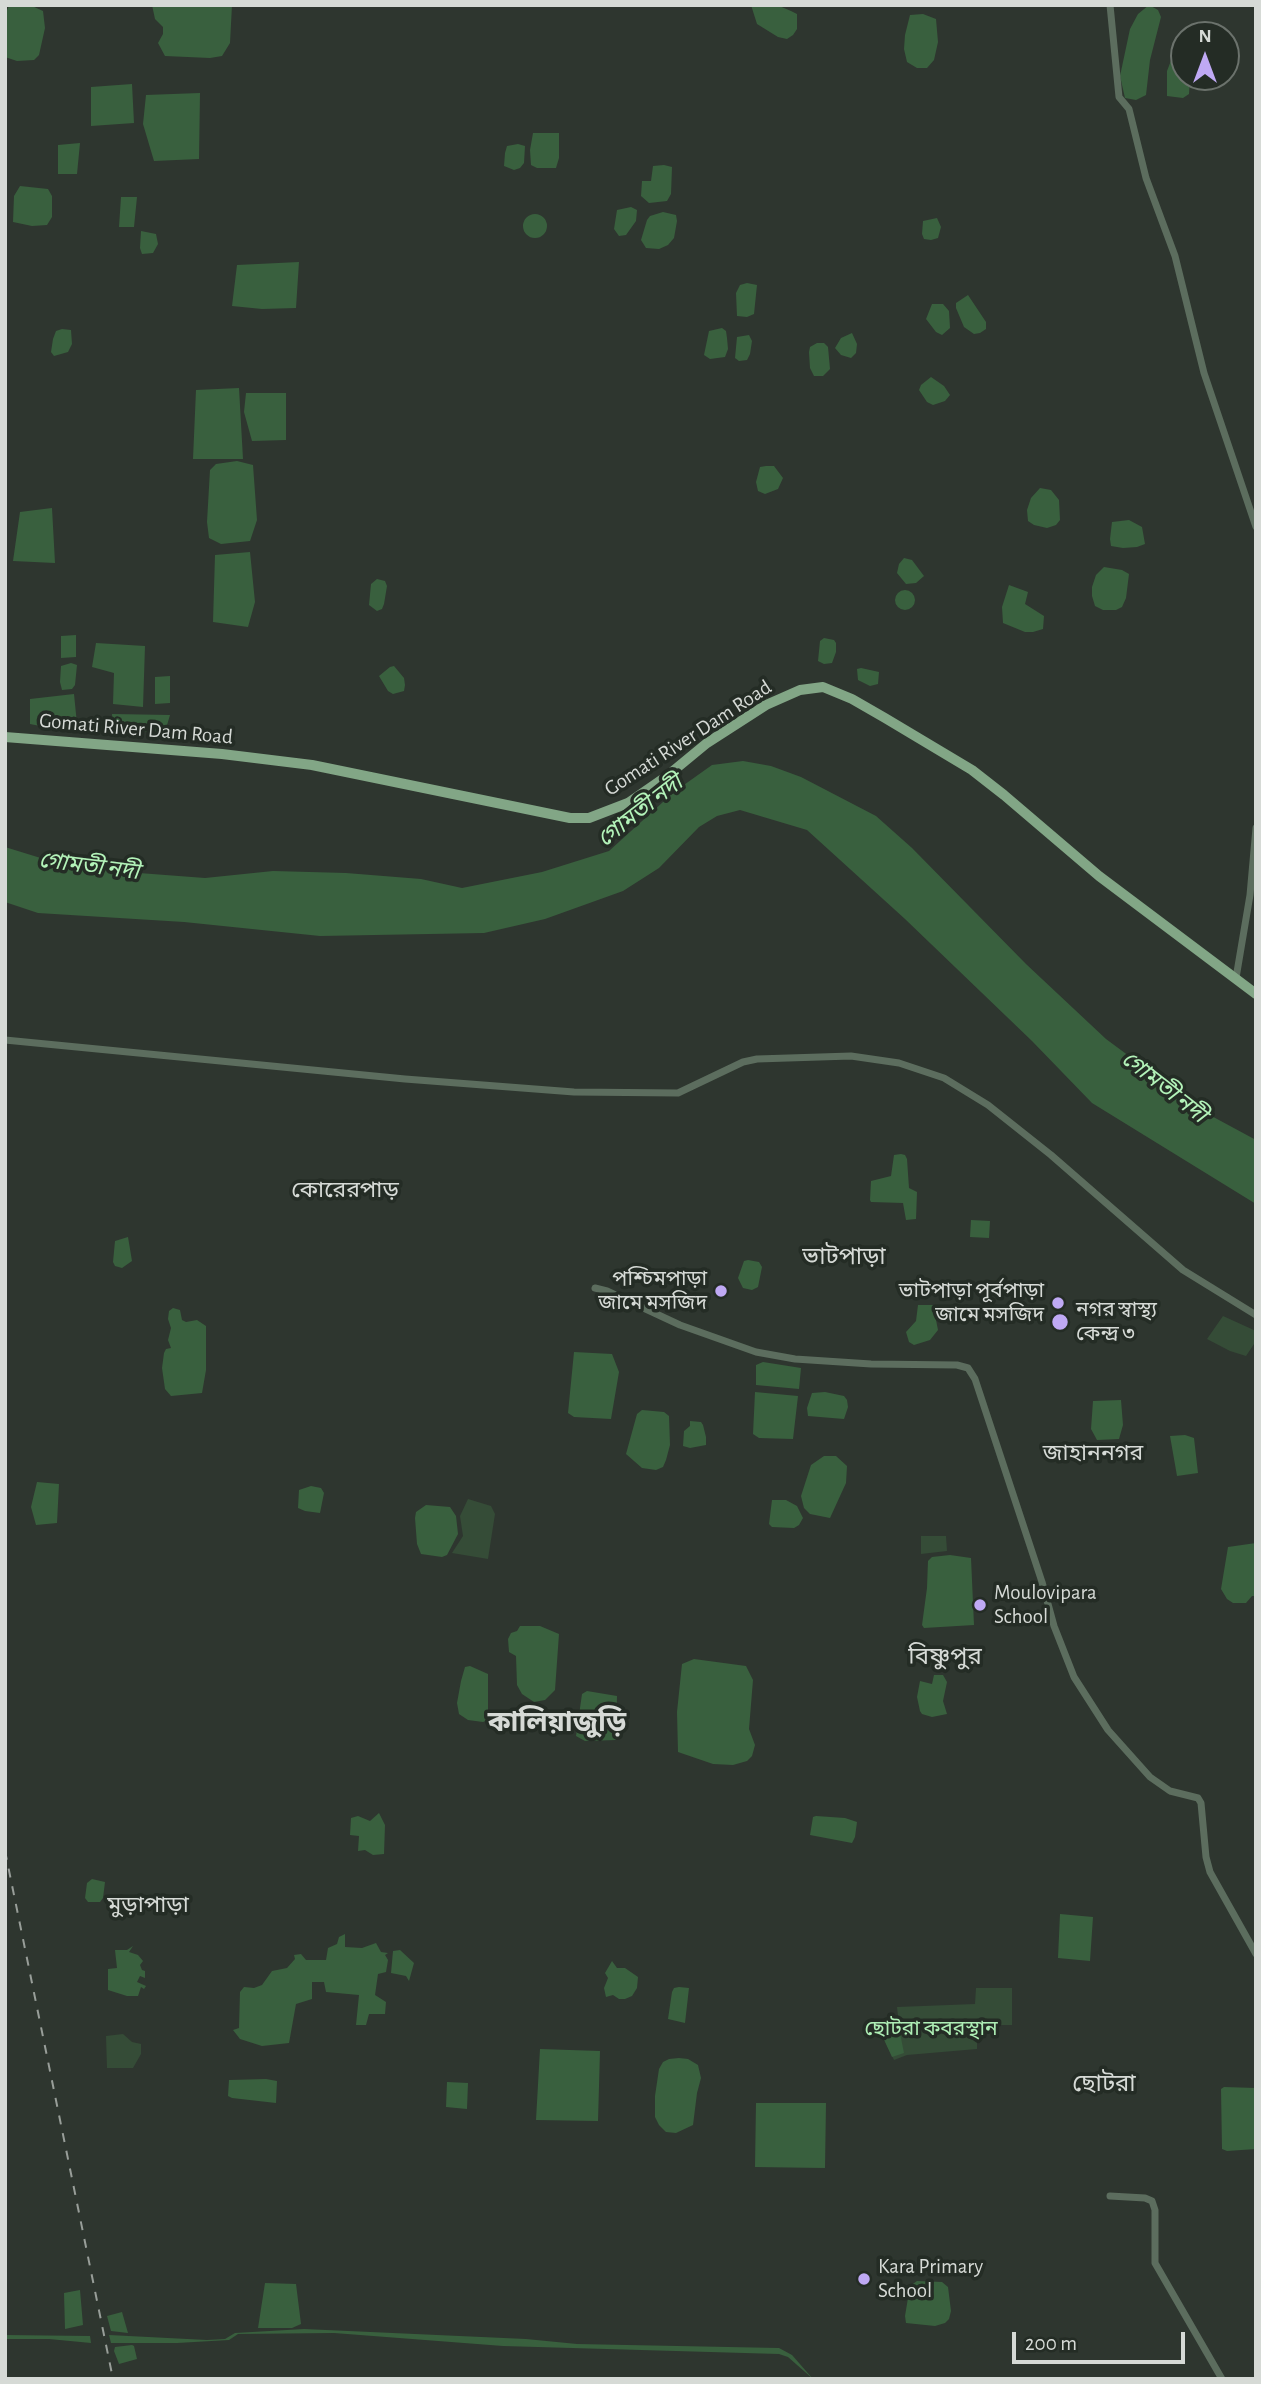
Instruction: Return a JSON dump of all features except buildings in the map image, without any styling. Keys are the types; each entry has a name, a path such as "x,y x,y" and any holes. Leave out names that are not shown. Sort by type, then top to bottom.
{"main road":[{"name":"Gomati River Dam Road","path":"5,737 222,754 312,765 570,818 589,818 628,803 707,743 766,705 800,690 823,687 852,699 972,770 1099,876 1256,994"}],"street":[{"path":"1110,5 1119,97 1129,109 1146,178 1175,256 1204,373 1256,527"},
{"path":"1236,978 1251,895 1256,828"},
{"path":"5,1040 418,1080 574,1092 678,1093 743,1062 757,1059 851,1056 899,1063 944,1078 988,1105 1051,1155 1183,1270 1256,1315"},
{"path":"595,1288 680,1325 756,1352 795,1359 871,1364 957,1365 968,1368 975,1379 1054,1626 1074,1677 1108,1730 1150,1777 1170,1791 1198,1798 1201,1803 1210,1872 1256,1954"},
{"path":"1110,2196 1145,2198 1152,2201 1155,2210 1155,2263 1222,2379"}],"green space":[{"path":"1223,1316 1256,1331 1256,1341 1246,1356 1207,1339"},
{"path":"468,1499 491,1506 495,1514 488,1559 452,1553 463,1536 460,1516"},
{"path":"921,1536 946,1536 947,1551 921,1554"},
{"name":"ছোটরা কবরস্থান","path":"976,1988 1012,1988 1012,2025 977,2025 977,2049 907,2055 894,2060 879,2029 899,2025 897,2007 975,2004"},
{"path":"123,2034 132,2042 141,2044 141,2054 133,2068 107,2068 106,2036"}],"water":[{"path":"152,5 232,5 230,43 222,56 165,56 158,43 163,27 155,19"},
{"path":"751,5 777,5 797,14 797,29 787,39 778,37 757,24"},
{"path":"1149,5 1158,10 1161,17 1150,60 1146,95 1136,100 1125,98 1120,76 1130,29 1138,14"},
{"path":"9,6 32,6 43,11 45,28 39,55 34,60 17,61 5,57 5,14"},
{"path":"923,14 936,19 938,42 934,60 927,68 917,68 907,62 905,35 910,15"},
{"path":"1170,63 1170,91 1189,91 1189,94 1183,98 1167,96 1167,71"},
{"path":"132,84 134,123 91,126 91,87"},
{"path":"200,93 199,159 154,161 143,124 146,95"},
{"path":"533,133 559,133 559,158 556,168 537,168 531,165"},
{"path":"80,143 77,174 58,174 58,145"},
{"path":"507,146 525,146 524,163 514,170 504,166 505,153"},
{"path":"653,166 672,167 671,194 667,201 649,203 641,196 642,181 651,181"},
{"path":"20,186 48,189 52,196 52,217 47,225 32,226 13,222 14,196"},
{"path":"121,197 137,197 134,227 119,227"},
{"path":"631,207 637,210 636,221 626,235 619,236 614,229 617,210"},
{"path":"663,212 676,215 674,238 659,249 646,248 641,240 647,220 650,216"},
{"path":"535,214 544,217 547,226 544,235 535,238 526,235 523,226 526,217"},
{"path":"937,218 941,227 938,238 924,239 923,221"},
{"path":"141,231 156,234 158,244 153,253 142,254"},
{"path":"299,262 296,308 232,306 237,265"},
{"path":"740,285 757,285 754,314 747,317 737,316 736,293"},
{"path":"968,295 986,322 986,329 980,333 974,334 964,327 956,308 956,303"},
{"path":"932,304 943,304 949,311 950,328 942,335 936,332 926,319"},
{"path":"722,328 726,331 727,338 728,349 725,357 710,359 704,355 709,331"},
{"path":"71,330 72,344 68,352 54,356 51,352 53,339 56,331"},
{"path":"852,333 857,344 856,353 851,358 841,355 835,348 841,338"},
{"path":"749,335 752,341 750,354 747,360 739,361 735,358 737,337"},
{"path":"824,343 828,347 830,369 823,376 814,376 810,368 810,347"},
{"path":"931,377 944,386 950,395 945,401 933,405 927,402 919,390"},
{"path":"239,388 243,459 193,459 196,390"},
{"path":"246,393 286,393 286,440 252,441 244,412"},
{"path":"237,461 253,465 257,520 250,541 221,544 209,538 207,522 210,470 216,464"},
{"path":"774,466 783,478 778,489 765,494 758,491 756,482 760,467"},
{"path":"1040,488 1051,490 1059,500 1060,520 1056,525 1047,528 1028,521 1027,510 1031,498"},
{"path":"52,508 55,563 13,561 20,512"},
{"path":"1129,520 1142,527 1145,544 1123,548 1111,546 1112,522"},
{"path":"250,552 255,602 248,627 213,622 215,555"},
{"path":"904,558 912,560 924,576 916,583 906,584 897,573"},
{"path":"1104,567 1129,574 1126,598 1122,607 1116,610 1103,610 1095,606 1092,596 1096,575"},
{"path":"377,579 385,581 387,586 382,609 377,611 369,605 371,584"},
{"path":"1009,585 1028,592 1025,604 1044,616 1043,629 1025,632 1003,623 1002,607"},
{"path":"905,590 912,593 915,600 912,607 905,610 898,607 895,600 898,593"},
{"path":"76,635 76,657 61,658 61,636"},
{"path":"824,638 836,643 832,663 824,664 818,661 820,641"},
{"path":"96,643 145,646 143,707 113,704 114,673 92,667"},
{"path":"71,663 77,665 75,685 72,689 62,690 61,666"},
{"path":"394,666 404,678 405,685 404,691 393,694 388,691 379,676"},
{"path":"857,669 879,672 878,684 870,686 858,680"},
{"path":"170,676 170,703 155,704 155,677"},
{"path":"74,694 77,724 30,724 30,699"},
{"path":"112,714 170,715 165,732 113,731"},
{"name":"গোমতী নদী","path":"743,761 771,766 801,777 876,816 1106,1039 1206,1113 1256,1140 1256,1204 1092,1103 1032,1041 905,919 807,830 740,810 717,816 699,827 659,868 623,891 545,919 484,933 320,936 184,922 38,913 5,902 5,847 73,868 205,878 273,871 346,873 421,879 462,888 542,872 609,851 674,792 712,765"},
{"path":"901,1154 907,1159 909,1188 917,1192 916,1219 906,1220 903,1203 870,1200 871,1181 891,1176 894,1155"},
{"path":"971,1220 990,1221 989,1238 970,1237"},
{"path":"128,1237 132,1261 122,1268 115,1266 115,1241"},
{"path":"744,1261 759,1262 762,1267 758,1287 752,1290 743,1288 738,1278"},
{"path":"918,1305 933,1305 938,1330 930,1340 914,1345 909,1342 906,1332 916,1321"},
{"path":"173,1308 180,1310 182,1320 197,1320 206,1326 206,1370 202,1393 171,1396 165,1389 162,1368 164,1353 171,1348 168,1340 171,1328 168,1319 169,1311"},
{"path":"574,1352 612,1354 619,1372 611,1419 574,1417 568,1413"},
{"path":"763,1362 801,1368 799,1389 756,1385 756,1365"},
{"path":"755,1392 798,1396 793,1439 759,1438 753,1434"},
{"path":"825,1392 844,1396 847,1400 844,1419 808,1416 807,1408 812,1393"},
{"path":"1121,1400 1123,1425 1119,1439 1097,1440 1091,1429 1093,1401"},
{"path":"642,1410 664,1412 669,1416 670,1445 663,1467 656,1470 642,1468 626,1454 637,1414"},
{"path":"690,1421 701,1422 703,1425 706,1445 690,1448 683,1446 684,1431 690,1426"},
{"path":"1185,1435 1194,1438 1198,1473 1177,1476 1170,1436"},
{"path":"824,1456 836,1456 847,1466 846,1483 830,1518 810,1514 804,1508 801,1496 811,1465"},
{"path":"37,1482 59,1484 57,1523 36,1525 31,1507"},
{"path":"311,1486 321,1488 324,1493 320,1513 298,1508 299,1490"},
{"path":"772,1500 786,1500 797,1506 803,1518 799,1525 794,1528 772,1527 769,1524"},
{"path":"426,1505 450,1507 456,1516 458,1534 447,1555 442,1557 421,1554 417,1544 416,1512"},
{"path":"1256,1543 1256,1596 1252,1596 1246,1603 1233,1603 1221,1589 1228,1547"},
{"path":"950,1555 971,1558 974,1625 924,1628 922,1625 928,1561 932,1557"},
{"path":"520,1626 540,1626 559,1634 555,1690 545,1700 534,1702 522,1694 517,1685 516,1656 509,1652 508,1639"},
{"path":"694,1659 746,1666 753,1680 749,1729 755,1745 752,1756 747,1761 733,1765 713,1764 678,1752 677,1712 682,1664"},
{"path":"470,1666 488,1674 488,1720 483,1722 468,1720 459,1714 457,1703 461,1681 465,1667"},
{"path":"934,1675 943,1675 947,1682 943,1701 947,1714 932,1717 922,1714 917,1697 920,1681 932,1684"},
{"path":"587,1691 617,1696 616,1740 585,1741 576,1736 582,1694"},
{"path":"379,1813 385,1825 384,1854 373,1855 365,1850 358,1851 359,1836 350,1835 351,1818 358,1816 370,1821"},
{"path":"813,1817 845,1818 857,1822 852,1843 810,1835"},
{"path":"92,1879 105,1882 100,1902 88,1902 85,1898 87,1883"},
{"path":"1060,1914 1093,1917 1090,1961 1058,1958"},
{"path":"345,1934 345,1947 362,1948 376,1943 381,1952 388,1953 385,1955 388,1960 386,1972 378,1974 375,1995 386,2002 385,2014 369,2014 366,2025 356,2025 359,1995 326,1992 324,1982 312,1982 312,1999 296,2004 289,2043 262,2046 240,2039 233,2030 239,2028 240,1992 244,1987 262,1985 272,1971 287,1968 295,1959 294,1955 301,1954 306,1960 326,1960 328,1948 337,1944 339,1937"},
{"path":"133,1946 129,1952 138,1955 143,1961 140,1965 142,1970 145,1971 145,1978 140,1976 137,1982 146,1986 144,1989 141,1987 138,1996 127,1996 108,1990 108,1969 117,1968 115,1950 127,1950"},
{"path":"400,1950 414,1963 409,1981 406,1976 391,1973 393,1951"},
{"path":"612,1961 617,1968 625,1968 638,1977 637,1988 632,1996 625,1999 613,1995 606,1997 604,1988 608,1978 605,1973"},
{"path":"679,1987 689,1988 685,2023 668,2019 672,1992"},
{"path":"899,2028 904,2053 892,2057 880,2031"},
{"path":"540,2049 600,2051 598,2121 536,2120"},
{"path":"688,2059 698,2065 701,2078 693,2125 676,2133 666,2132 655,2117 659,2069 663,2062"},
{"path":"229,2080 277,2081 276,2103 228,2096"},
{"path":"447,2082 468,2083 467,2109 446,2107"},
{"path":"1256,2088 1256,2149 1222,2149 1221,2089"},
{"path":"756,2103 826,2103 825,2168 755,2167"},
{"path":"917,2281 942,2282 948,2287 951,2311 945,2323 935,2326 906,2323 910,2286"},
{"path":"265,2283 296,2284 301,2324 292,2328 258,2328"},
{"path":"80,2290 83,2325 65,2329 64,2293"},
{"path":"122,2312 128,2333 111,2331 107,2316"},
{"path":"304,2329 526,2339 577,2344 779,2348 792,2355 813,2379 788,2357 779,2354 503,2346 334,2333 238,2334 229,2340 177,2343 111,2343 109,2335 207,2340 225,2339 235,2333"},
{"path":"5,2335 90,2336 91,2343 5,2339"},
{"path":"132,2345 137,2359 119,2364 115,2347"}],"railway":[{"path":"5,1851 113,2379"}],"place":[{"name":"পশ্চিমপাড়া জামে মসজিদ","path":"721,1291"},
{"name":"ভাটপাড়া পূর্বপাড়া জামে মসজিদ","path":"1058,1303"},
{"name":"নগর স্বাস্থ্য কেন্দ্র ৩","path":"1060,1322"},
{"name":"Moulovipara School","path":"980,1605"},
{"name":"Kara Primary School","path":"864,2279"}],"district":[{"name":"কোরেরপাড়","path":"345,1190"},
{"name":"ভাটপাড়া","path":"844,1257"},
{"name":"জাহাননগর","path":"1093,1453"},
{"name":"বিষ্ণুপুর","path":"945,1657"},
{"name":"কালিয়াজুড়ি","path":"557,1723"},
{"name":"মুড়াপাড়া","path":"148,1905"},
{"name":"ছোটরা","path":"1104,2084"}]}
